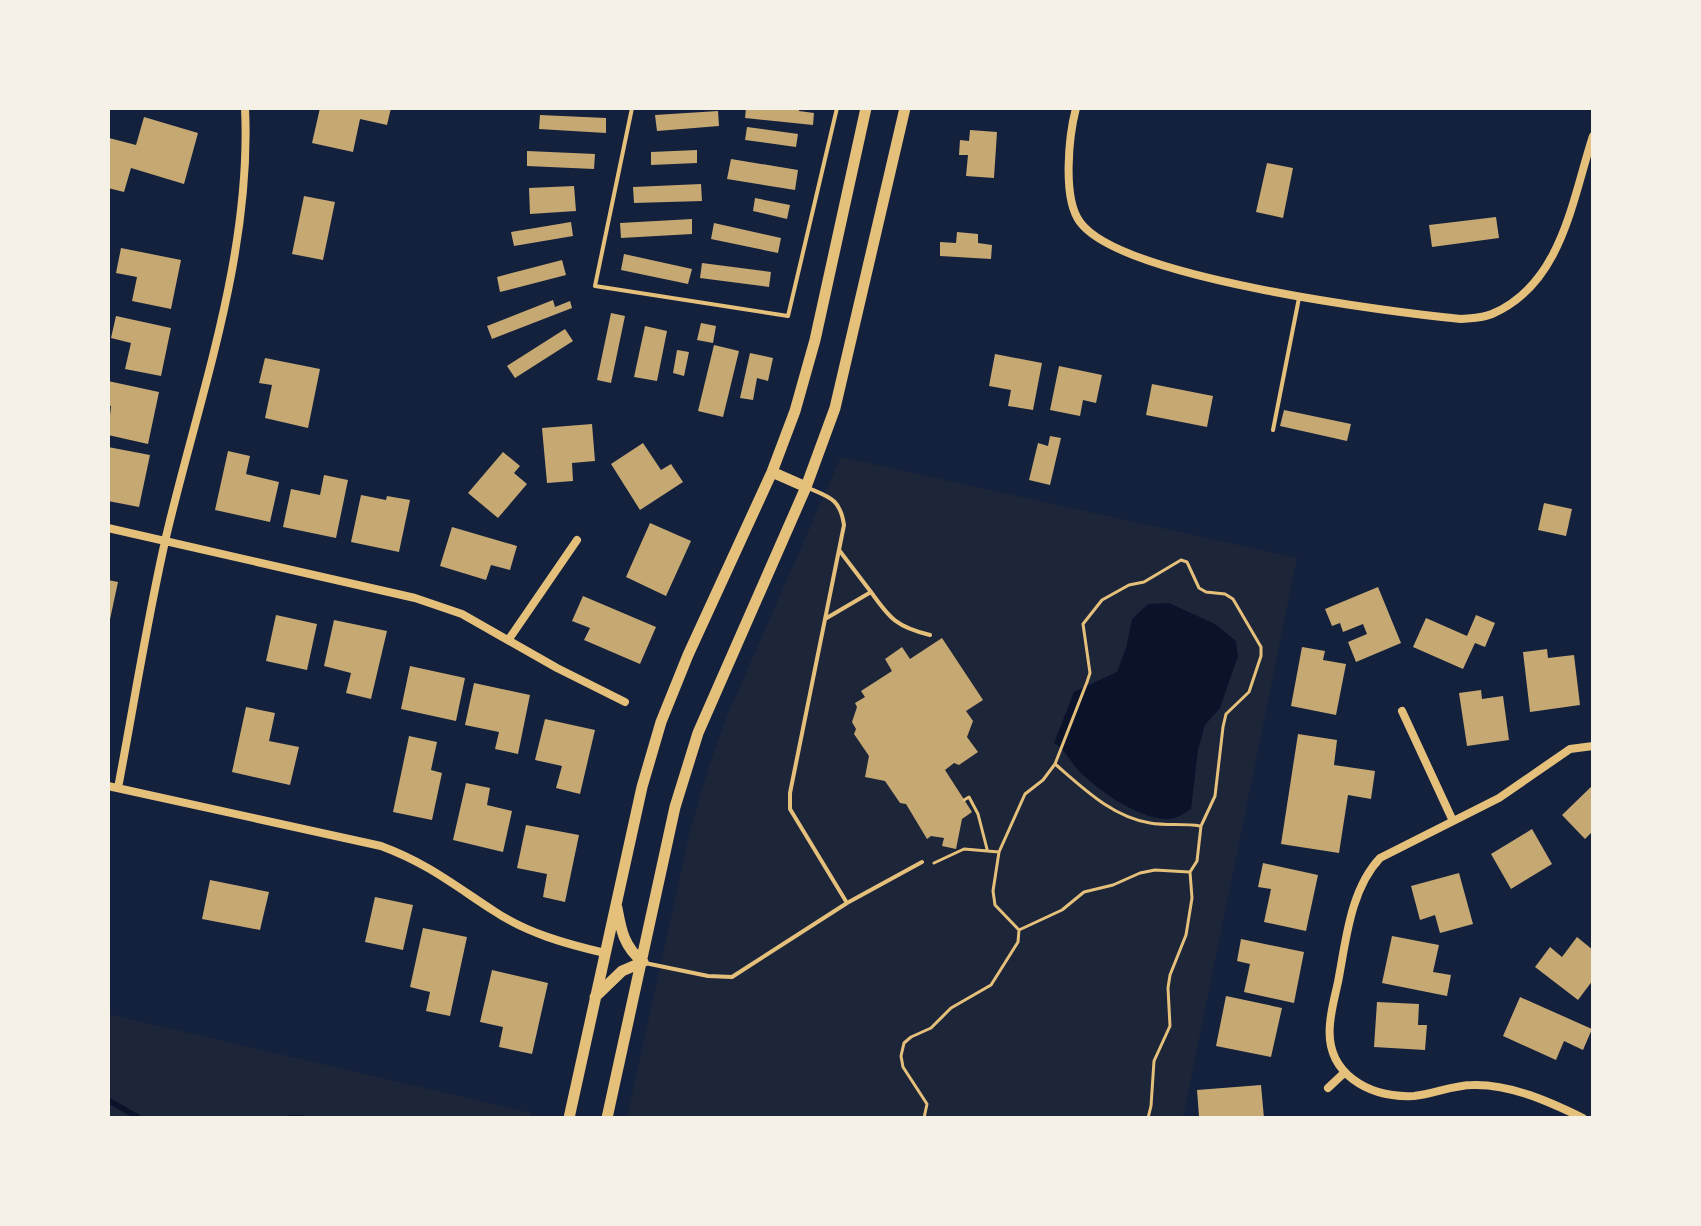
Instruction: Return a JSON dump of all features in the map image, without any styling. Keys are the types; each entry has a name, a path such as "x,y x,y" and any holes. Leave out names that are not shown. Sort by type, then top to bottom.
{"street":[{"path":"245,108 243,201 229,286 166,540 113,787 381,846 413,857 525,929 605,953"},
{"path":"570,1113 642,787 661,722 688,655 772,472 795,411 815,340 866,108"},
{"path":"607,1118 675,807 698,733 806,487 835,408 905,108"},
{"path":"1076,108 1069,174 1072,203 1080,223 1106,242 1133,255 1234,285 1461,319 1489,316 1516,301 1538,281 1552,258 1593,136"},
{"path":"772,472 806,487"},
{"path":"108,528 415,598 462,614 625,702"},
{"path":"509,639 577,540"},
{"path":"1402,711 1453,821"},
{"path":"1583,1118 1518,1091 1474,1084 1414,1096 1386,1094 1362,1087 1344,1073 1334,1054 1329,1027 1349,925 1367,872 1380,858 1499,798 1570,749 1593,746"},
{"path":"616,903 622,937 632,954 643,962"},
{"path":"595,997 622,971 643,962"},
{"path":"1328,1088 1344,1073"}],"lane":[{"path":"632,108 595,286 788,316 837,108"},
{"path":"1273,430 1299,296"},
{"path":"806,487 832,498 842,510 844,525 790,793 790,809 847,903"},
{"path":"839,550 889,617 900,626 930,635"},
{"path":"825,619 871,592"},
{"path":"643,962 708,976 732,977 847,903 922,862"}],"path":[{"path":"924,1118 927,1104 903,1067 901,1056 904,1043 931,1028 951,1008 991,985 1018,942 1019,930 995,905 993,891 999,852 1025,794 1043,780 1055,764 1087,682 1090,673 1083,624 1102,600 1129,585 1144,582 1181,560 1187,562 1199,588 1233,599 1261,647 1261,656 1249,692 1226,714 1215,796 1201,826 1200,849 1190,872 1192,898 1186,935 1174,962 1168,988 1170,1026 1154,1061 1148,1118"},
{"path":"1055,764 1088,792 1127,816 1147,823 1201,826"},
{"path":"964,800 969,797 974,804 987,849"},
{"path":"922,862 934,863 964,849 999,852"},
{"path":"1019,930 1062,910 1084,892 1113,885 1140,873 1155,870 1190,872"}],"shaded area":[{"path":"841,457 1297,558 1183,1118 627,1118 690,831 709,766 728,714"},
{"path":"1169,603 1215,624 1236,641 1238,656 1220,708 1205,725 1198,750 1191,809 1176,817 1163,819 1136,811 1110,796 1087,779 1054,743 1074,692 1117,672 1132,619 1148,604"},
{"path":"108,1014 531,1113 529,1118 108,1118"}],"building":[{"path":"320,108 391,108 387,125 360,119 353,152 312,143"},
{"path":"746,108 799,108 799,111 814,113 813,125 745,118"},
{"path":"718,111 719,126 657,131 655,115"},
{"path":"540,115 606,118 606,133 539,129"},
{"path":"144,117 198,133 184,184 131,168 124,192 108,188 109,138 136,145"},
{"path":"747,127 798,134 796,147 745,140"},
{"path":"970,130 997,132 994,178 966,176 968,155 959,155 960,140 969,141"},
{"path":"697,150 697,163 651,165 651,152"},
{"path":"527,151 595,154 594,169 527,166"},
{"path":"731,159 798,170 795,190 727,179"},
{"path":"1267,163 1293,168 1283,218 1256,212"},
{"path":"701,184 702,201 634,203 633,187"},
{"path":"574,186 576,211 530,214 529,188"},
{"path":"304,196 335,202 323,260 292,254"},
{"path":"755,198 790,205 787,219 753,211"},
{"path":"1496,217 1499,238 1432,247 1429,225"},
{"path":"692,219 692,234 621,238 620,223"},
{"path":"571,222 573,236 514,246 511,232"},
{"path":"714,223 781,238 778,253 711,239"},
{"path":"957,232 978,234 978,243 992,245 991,259 940,256 940,242 956,243"},
{"path":"121,248 181,260 171,309 132,301 137,277 116,273"},
{"path":"624,254 692,269 688,284 621,270"},
{"path":"562,260 566,275 500,292 497,277"},
{"path":"702,263 771,272 769,287 700,278"},
{"path":"553,300 555,307 570,301 572,308 492,339 487,326"},
{"path":"611,313 625,316 611,383 597,380"},
{"path":"116,316 171,328 161,376 125,369 131,343 111,338"},
{"path":"701,323 716,326 713,343 697,340"},
{"path":"645,326 667,331 657,381 634,377"},
{"path":"565,329 573,341 515,378 507,366"},
{"path":"714,345 739,351 723,417 698,411"},
{"path":"677,350 689,352 684,376 673,373"},
{"path":"750,353 773,358 768,381 757,378 753,400 740,398"},
{"path":"995,354 1042,363 1033,410 1008,406 1011,390 989,386"},
{"path":"265,358 320,369 308,428 265,418 272,385 259,383"},
{"path":"1059,366 1102,375 1096,403 1083,400 1080,416 1050,410"},
{"path":"108,381 159,392 148,444 108,435 111,406 108,405"},
{"path":"1152,384 1213,396 1207,427 1146,415"},
{"path":"1284,410 1351,424 1347,441 1280,426"},
{"path":"592,424 595,461 572,463 573,481 547,483 542,428"},
{"path":"1050,436 1061,438 1050,485 1029,480 1038,443 1048,446"},
{"path":"643,443 661,470 671,464 683,482 640,510 611,464"},
{"path":"108,447 150,455 139,507 108,501"},
{"path":"228,451 250,456 246,474 279,482 270,522 215,510"},
{"path":"503,452 520,466 514,473 527,484 498,518 468,493"},
{"path":"324,475 348,480 336,538 283,527 291,489 320,495"},
{"path":"361,495 386,500 387,496 410,500 399,552 351,542"},
{"path":"1544,503 1572,509 1566,536 1538,530"},
{"path":"650,523 691,541 666,596 626,577"},
{"path":"452,527 517,546 510,570 491,565 486,580 440,566"},
{"path":"108,580 118,582 109,624 108,624"},
{"path":"1378,587 1401,643 1356,662 1348,642 1367,634 1363,624 1343,632 1340,623 1332,626 1325,609"},
{"path":"583,596 656,627 640,664 584,640 590,628 572,621"},
{"path":"276,615 317,624 307,670 266,661"},
{"path":"1476,615 1495,623 1485,647 1475,643 1463,669 1413,647 1426,618 1467,636"},
{"path":"334,620 387,631 371,699 346,693 351,673 324,666"},
{"path":"942,638 983,700 966,711 973,721 967,737 978,752 945,770 972,812 962,819 956,849 942,846 944,838 931,836 927,839 906,804 900,803 885,781 865,777 869,756 854,734 856,729 852,722 857,707 855,703 865,697 861,691 892,671 885,659 902,647 910,659"},
{"path":"1302,647 1325,651 1323,660 1346,664 1336,715 1291,706"},
{"path":"1547,649 1548,658 1574,655 1580,705 1530,712 1523,652"},
{"path":"410,666 465,678 456,721 401,709"},
{"path":"474,683 530,695 518,754 495,749 499,732 465,725"},
{"path":"1481,690 1482,699 1503,696 1509,740 1467,746 1459,693"},
{"path":"246,707 275,713 269,741 299,747 290,785 232,772"},
{"path":"545,719 595,730 580,794 556,788 562,766 535,760"},
{"path":"1298,734 1337,740 1334,765 1375,771 1371,799 1348,795 1339,853 1281,844"},
{"path":"409,736 437,742 431,770 442,773 432,820 393,812"},
{"path":"466,783 490,788 487,805 512,811 503,852 453,840"},
{"path":"1593,785 1593,831 1585,839 1562,815"},
{"path":"526,825 579,835 565,902 543,897 547,874 517,868"},
{"path":"1532,829 1552,864 1511,889 1491,854"},
{"path":"1263,863 1318,875 1306,931 1264,922 1271,889 1258,887"},
{"path":"1459,873 1473,924 1440,933 1435,915 1420,920 1411,886"},
{"path":"210,880 269,892 260,930 202,919"},
{"path":"375,897 413,905 403,950 365,942"},
{"path":"423,928 467,937 450,1016 426,1011 430,992 410,987"},
{"path":"1392,936 1439,945 1433,972 1451,975 1447,996 1382,983"},
{"path":"1577,937 1593,950 1593,980 1578,1000 1535,967 1550,947 1562,957"},
{"path":"1241,939 1304,952 1294,1003 1244,992 1250,964 1237,961"},
{"path":"492,970 548,983 532,1054 499,1047 503,1027 480,1022"},
{"path":"1226,996 1282,1008 1271,1057 1216,1046"},
{"path":"1520,997 1592,1029 1583,1050 1564,1041 1556,1060 1503,1036"},
{"path":"1377,1002 1419,1004 1418,1025 1427,1025 1425,1050 1374,1047"},
{"path":"1261,1085 1264,1118 1199,1116 1197,1090"}],"waterway":[{"path":"108,1100 139,1118"},
{"path":"290,1118 302,1118"}]}
